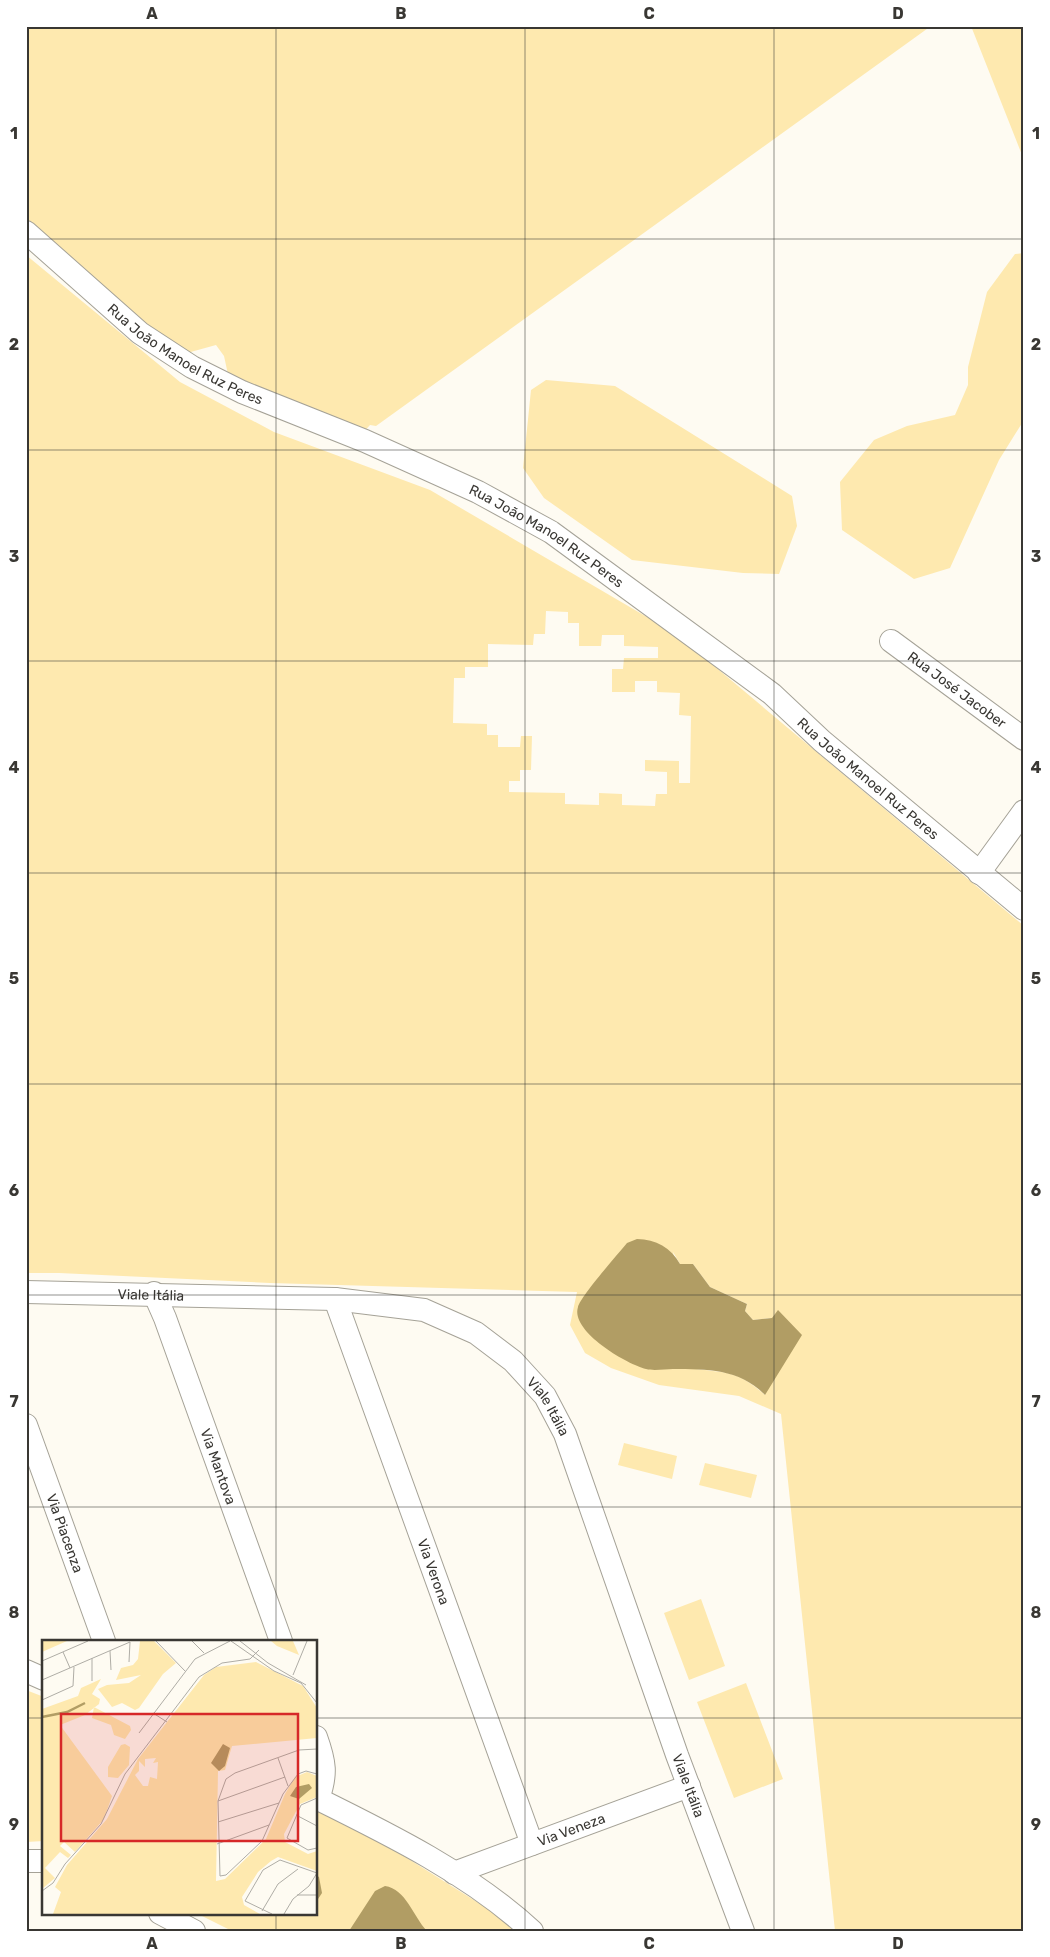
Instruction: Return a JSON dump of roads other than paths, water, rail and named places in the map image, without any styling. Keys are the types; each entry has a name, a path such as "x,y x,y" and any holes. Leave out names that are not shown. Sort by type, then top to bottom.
{"street":[{"name":"Rua João Manoel Ruz Peres","path":"26,232 140,334 192,367 242,392 365,441 478,492 551,532 772,694 822,741 1024,909"},
{"name":"Rua José Jacober","path":"890,641 1024,739"},
{"path":"979,873 1024,812"},
{"name":"Viale Itália","path":"26,1292 154,1293 335,1299 424,1310 476,1333 513,1360 545,1396 565,1434 689,1786 743,1931"},
{"name":"Via Mantova","path":"154,1293 166,1318 282,1640"},
{"name":"Via Verona","path":"335,1299 532,1844"},
{"name":"Via Piacenza","path":"26,1425 104,1640"},
{"path":"26,1672 42,1677"},
{"path":"318,1743 324,1762 325,1779 318,1796"},
{"name":"Via Veneza","path":"454,1873 689,1786"},
{"path":"318,1798 387,1833 454,1873 510,1911 532,1931"},
{"path":"26,1861 42,1861"},
{"path":"162,1914 194,1931"}]}
